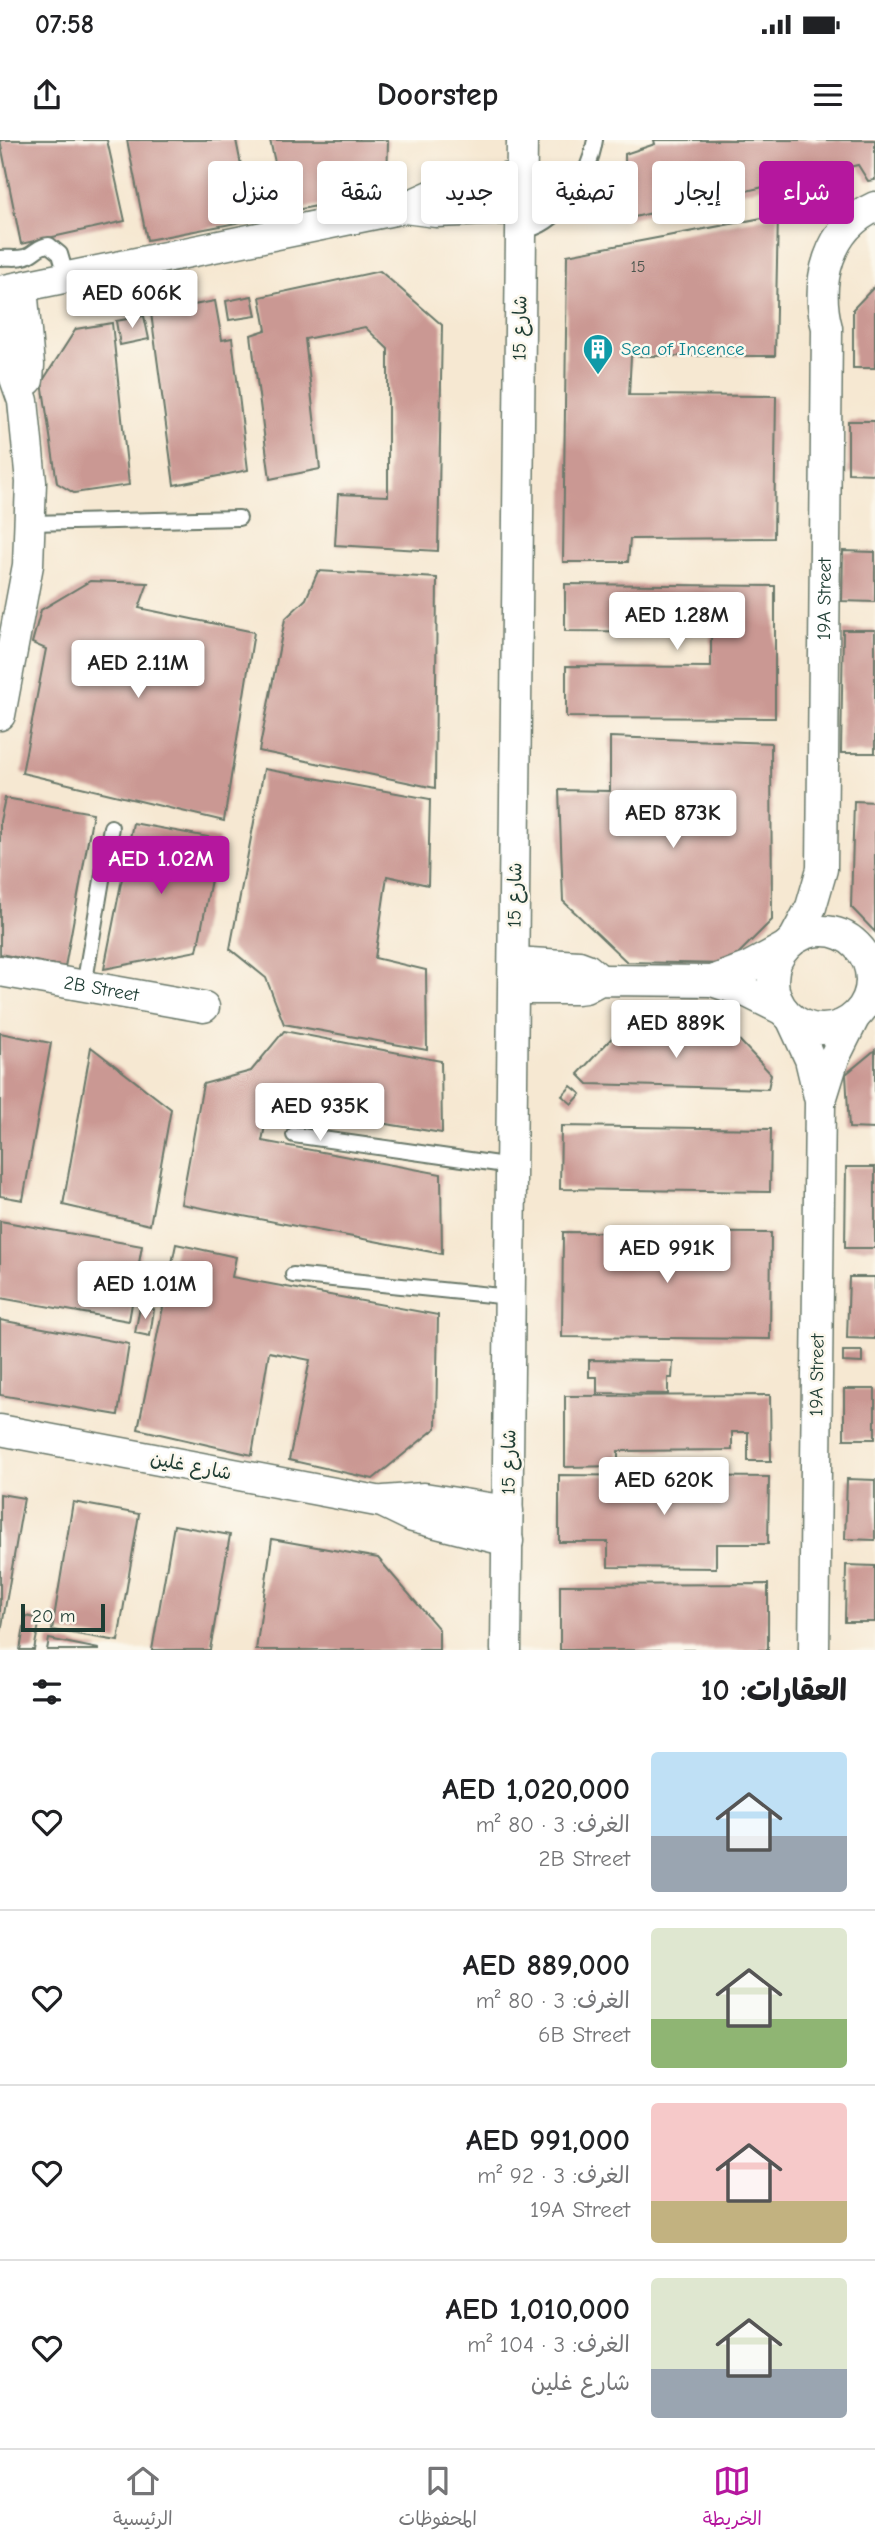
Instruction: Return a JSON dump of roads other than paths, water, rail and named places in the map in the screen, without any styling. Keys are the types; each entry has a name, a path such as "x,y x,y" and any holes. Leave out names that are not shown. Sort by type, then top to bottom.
{"street":[{"name":"شارع 15","path":"506,1650 522,140"},
{"path":"407,207 444,190 521,176"},
{"name":"19A Street","path":"789,944 811,907 822,869 827,328 822,296 828,257 845,229 875,207"},
{"path":"407,208 521,220"},
{"path":"0,715 21,605 31,523 29,441 23,401 29,365 7,294 67,278 327,224"},
{"name":"19A Street","path":"827,328 834,312 839,279 845,265 861,241 875,230"},
{"name":"19A Street","path":"822,869 834,906 862,948"},
{"path":"514,976 579,966 600,980 712,981 749,993 804,1027 830,1029 864,1009 869,996 870,971 862,948 829,931 804,934 749,967 712,981"},
{"path":"788,1015 776,999 773,973 789,944"},
{"name":"2B Street","path":"0,971 204,1007"},
{"name":"19A Street","path":"820,1101 834,1058 864,1009"},
{"name":"19A Street","path":"788,1015 810,1059 820,1101 814,1650"},
{"name":"شارع غلين","path":"0,1430 382,1502 413,1517 508,1541"},
{"name":"شارع غلين","path":"382,1502 424,1498 508,1511"}],"lane":[{"path":"590,161 594,140"},
{"path":"521,176 532,181"},
{"path":"521,220 532,230 543,224"},
{"path":"0,258 23,257 40,246 49,245 60,254 67,278"},
{"path":"31,523 239,518"},
{"path":"84,986 111,827"},
{"path":"294,1135 512,1166"},
{"path":"293,1276 510,1297"}],"place":[{"name":"Sea of Incence","path":"598,376"}]}
